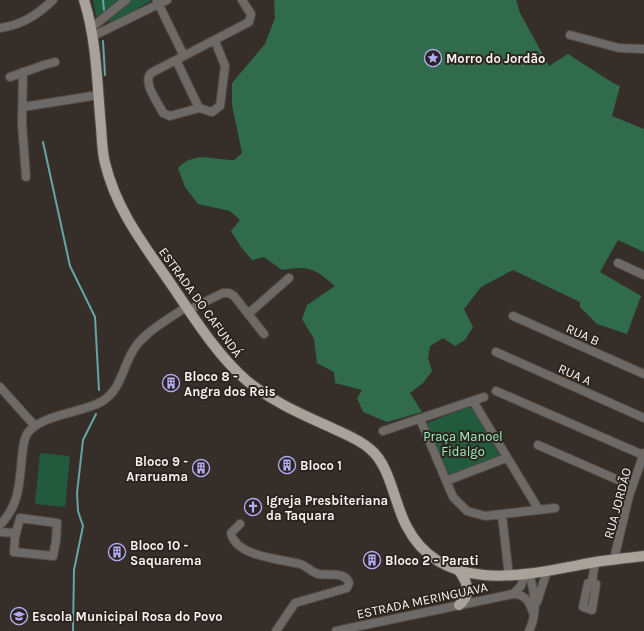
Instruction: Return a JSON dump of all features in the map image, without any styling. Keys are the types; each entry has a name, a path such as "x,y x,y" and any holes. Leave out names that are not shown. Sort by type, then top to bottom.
{"main road":[{"name":"ESTRADA DO CAFUNDÁ","path":"84,0 92,32 105,162 115,196 123,214 187,308 229,363 246,380 276,401 360,441 373,450 382,463 406,527 416,542 435,559 459,571 478,575 509,576 614,559 644,556"},
{"path":"459,571 466,581 468,588 465,600 459,605"}],"street":[{"path":"92,32 126,0"},
{"path":"92,32 158,2 166,0"},
{"path":"215,40 225,66 220,106 212,112 199,108 170,116 163,113 148,82 148,76 151,73 249,22 251,14 242,0"},
{"path":"0,28 14,26 34,16 48,1"},
{"path":"158,2 199,108"},
{"path":"570,35 619,48 644,49"},
{"path":"10,77 55,62"},
{"path":"23,72 22,123 26,177"},
{"path":"23,107 98,95"},
{"path":"618,264 644,275"},
{"path":"248,314 289,278"},
{"path":"0,525 16,503 24,443 27,434 34,425 88,408 109,397 117,389 129,356 146,336 187,308 229,293 234,296 264,334"},
{"name":"RUA B","path":"513,316 644,374"},
{"name":"RUA A","path":"496,352 644,418"},
{"path":"0,387 34,425"},
{"path":"496,391 644,454"},
{"path":"383,431 484,397"},
{"path":"473,401 506,458 539,510"},
{"path":"420,418 453,497 467,511 485,516 555,508"},
{"path":"538,445 632,486"},
{"name":"RUA JORDÃO","path":"614,559 632,486 640,473 644,454"},
{"path":"446,481 506,458"},
{"path":"502,515 509,576"},
{"path":"20,518 56,523 54,554 51,556 14,552 16,533 20,518"},
{"path":"240,524 231,533 238,545 244,550 255,554 302,564 317,574 342,576 350,582 347,588 295,603 276,631"},
{"path":"0,532 16,533"},
{"path":"592,582 595,562"},
{"path":"533,613 547,571"},
{"path":"513,594 521,586 527,574"},
{"path":"527,574 534,590 533,629"},
{"path":"513,594 519,594 528,600 533,613"},
{"name":"ESTRADA MERINGUAVA","path":"336,631 513,594"}],"green space":[{"path":"93,0 152,0 113,23 96,15"},
{"path":"274,0 516,0 520,13 549,66 568,54 620,86 612,116 644,129 644,252 618,240 600,272 641,296 627,334 597,324 580,307 580,302 513,270 481,287 464,309 473,327 465,340 455,346 443,338 430,346 428,358 432,371 423,383 410,393 422,412 387,422 363,412 357,398 362,390 335,383 334,372 317,363 314,339 302,319 307,305 335,286 317,272 305,268 282,270 264,257 252,260 241,247 231,231 240,220 230,211 198,204 185,187 178,168 191,159 204,157 234,160 242,153 232,105 232,83 265,44 275,18"},
{"name":"Praça Manoel Fidalgo","path":"468,407 473,409 500,456 498,459 448,477 427,423"},
{"path":"40,453 70,456 65,507 35,504"}],"waterway":[{"path":"103,0 104,10"},
{"path":"103,41 105,75"},
{"path":"43,142 70,266 95,317 99,390"},
{"path":"73,631 74,570 83,526 78,511 77,493 83,440 96,414"}],"place":[{"name":"Morro do Jordão","path":"433,58"},
{"name":"Bloco 8 - Angra dos Reis","path":"171,383"},
{"name":"Bloco 1","path":"287,465"},
{"name":"Bloco 9 - Araruama","path":"201,468"},
{"name":"Igreja Presbiteriana da Taquara","path":"253,507"},
{"name":"Bloco 10 - Saquarema","path":"117,552"},
{"name":"Bloco 2 - Parati","path":"372,560"},
{"name":"Escola Municipal Rosa do Povo","path":"19,616"}]}
